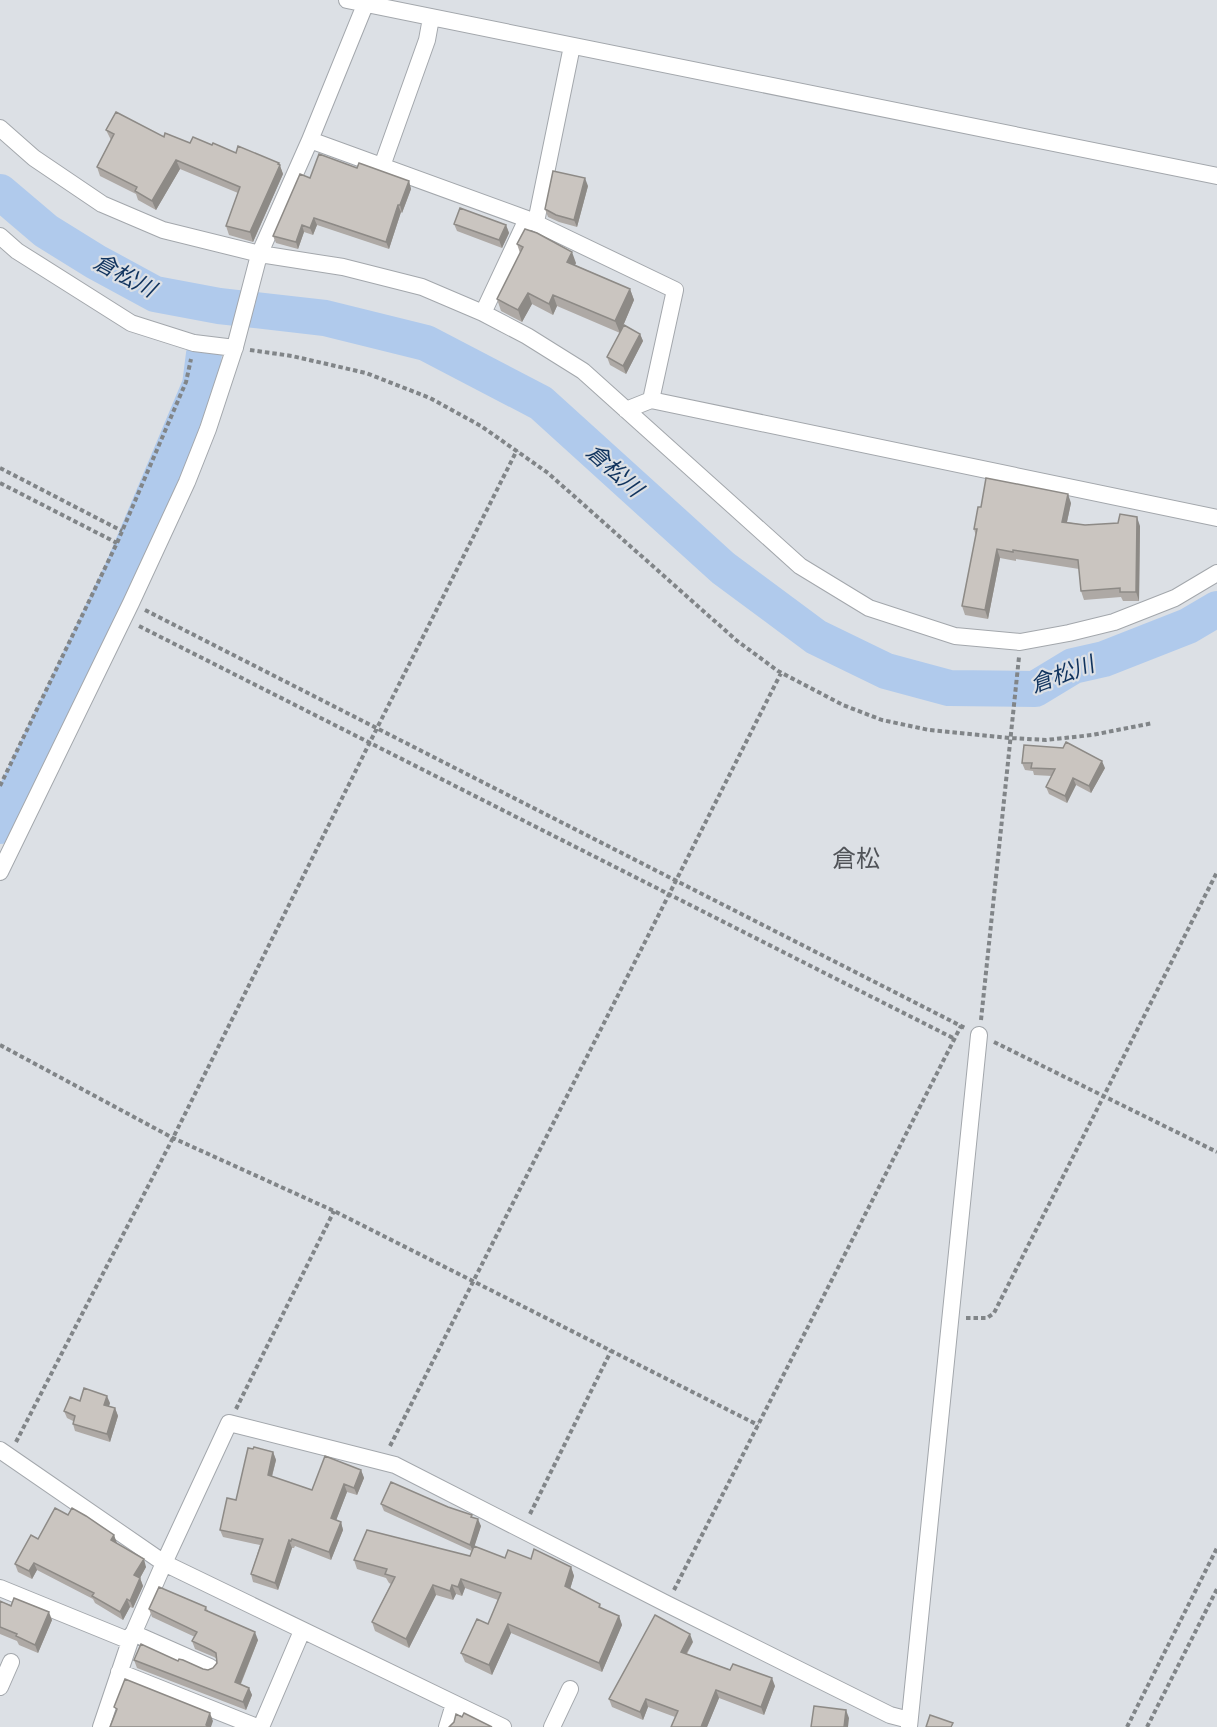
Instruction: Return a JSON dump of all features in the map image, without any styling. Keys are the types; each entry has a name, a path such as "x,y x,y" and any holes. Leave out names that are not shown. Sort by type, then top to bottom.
{"street":[{"path":"347,0 366,2 431,18 1217,176"},
{"path":"0,872 124,618 187,482 208,429 235,347 259,254 310,140 366,2"},
{"path":"382,166 427,40 431,18"},
{"path":"483,313 532,221 572,46"},
{"path":"0,128 34,158 102,204 163,230 259,254 343,267 422,287 483,313 527,336 583,371 800,566 869,608 955,636 1020,642 1114,621 1175,598 1217,573"},
{"path":"310,140 532,221 675,290 651,400"},
{"path":"0,236 17,251 131,323 194,344 235,347"},
{"path":"626,410 651,400 1217,518"},
{"path":"101,1727 131,1637 230,1423 395,1465 890,1716 909,1723 979,1035"},
{"path":"4,1453 164,1563 502,1727"},
{"path":"0,1588 210,1667"},
{"path":"119,1672 259,1727 302,1631"},
{"path":"0,1687 11,1662"},
{"path":"552,1727 570,1689"},
{"path":"447,1727 454,1704"}],"path":[{"path":"0,786 117,543 186,382 194,344"},
{"path":"235,347 292,356 366,373 430,398 481,426 548,473 736,640 781,673 843,705 882,720 929,730 1046,740 1092,735 1153,723"},
{"path":"4,1453 173,1138 517,450"},
{"path":"0,468 122,531"},
{"path":"0,483 117,543"},
{"path":"131,603 961,1026 1217,1152"},
{"path":"124,618 955,1039"},
{"path":"979,1035 1019,655"},
{"path":"382,1462 781,673"},
{"path":"950,1316 980,1319 987,1318 994,1313 1217,872"},
{"path":"667,1604 961,1026"},
{"path":"0,1045 173,1138 334,1211 758,1425"},
{"path":"230,1423 334,1211"},
{"path":"522,1530 611,1351"},
{"path":"1126,1727 1217,1548"},
{"path":"1147,1727 1217,1589"}],"building":[{"path":"116,112 164,137 165,133 190,143 193,137 236,153 238,146 279,163 250,232 226,226 240,187 176,160 152,201 135,191 137,187 97,167 114,134 106,130"},
{"path":"319,154 357,168 359,163 409,181 400,205 398,205 386,242 314,218 310,228 302,225 296,242 273,236 300,174 310,178"},
{"path":"553,171 585,178 574,220 545,209"},
{"path":"460,208 506,225 499,240 454,224"},
{"path":"525,229 572,252 567,262 630,289 615,321 553,295 549,304 528,293 518,310 497,299 523,247 517,244"},
{"path":"624,325 640,334 623,366 607,357"},
{"path":"986,478 1068,494 1062,522 1085,525 1118,523 1120,514 1137,517 1136,592 1120,592 1120,588 1081,591 1078,560 997,549 985,610 962,606 977,529 974,529 978,507 981,507"},
{"path":"1066,742 1102,761 1089,786 1073,778 1065,796 1046,787 1055,769 1031,768 1032,763 1022,763 1024,745 1063,748"},
{"path":"84,1388 107,1396 104,1405 115,1408 107,1434 73,1424 75,1416 64,1411 70,1397 80,1401"},
{"path":"254,1447 273,1452 268,1475 312,1490 325,1456 361,1470 354,1488 344,1484 331,1518 341,1522 329,1552 292,1539 289,1540 275,1583 251,1574 263,1539 220,1530 227,1498 236,1500 248,1448 253,1449"},
{"path":"391,1482 478,1519 470,1545 381,1504"},
{"path":"55,1508 68,1515 72,1508 86,1516 114,1535 111,1540 144,1559 134,1575 140,1578 130,1601 127,1599 120,1612 92,1596 94,1593 34,1563 29,1571 15,1564 31,1535 38,1539"},
{"path":"367,1530 470,1556 474,1546 505,1558 508,1550 531,1559 534,1549 571,1567 565,1586 600,1604 599,1607 619,1616 599,1663 508,1624 489,1665 461,1653 477,1619 488,1624 501,1593 461,1579 458,1587 452,1585 450,1591 433,1585 406,1639 372,1622 395,1577 385,1574 387,1569 354,1560"},
{"path":"159,1587 206,1607 205,1610 255,1632 235,1682 249,1688 243,1702 134,1660 141,1644 178,1661 183,1660 203,1669 213,1668 217,1663 216,1653 192,1641 197,1632 149,1609"},
{"path":"14,1598 49,1612 35,1645 0,1627 0,1601 11,1606"},
{"path":"655,1615 690,1634 681,1652 730,1670 733,1664 772,1678 761,1707 716,1690 701,1727 671,1727 678,1711 646,1699 640,1712 609,1699"},
{"path":"125,1679 210,1713 206,1725 209,1727 110,1727 117,1709 114,1707"},
{"path":"814,1706 846,1710 844,1727 811,1727"},
{"path":"464,1713 492,1727 449,1727 454,1722 456,1714 462,1717"},
{"path":"930,1715 953,1723 951,1727 926,1727"}],"waterway":[{"name":"倉松川","path":"0,192 46,231 96,262 155,294 219,306 325,318 426,343 541,403 723,568 816,637 886,671 949,688 1035,689 1073,666 1104,659 1188,626 1217,609"},
{"path":"0,826 122,571 200,385 204,354"}],"district":[{"name":"倉松","path":"856,858"}]}
